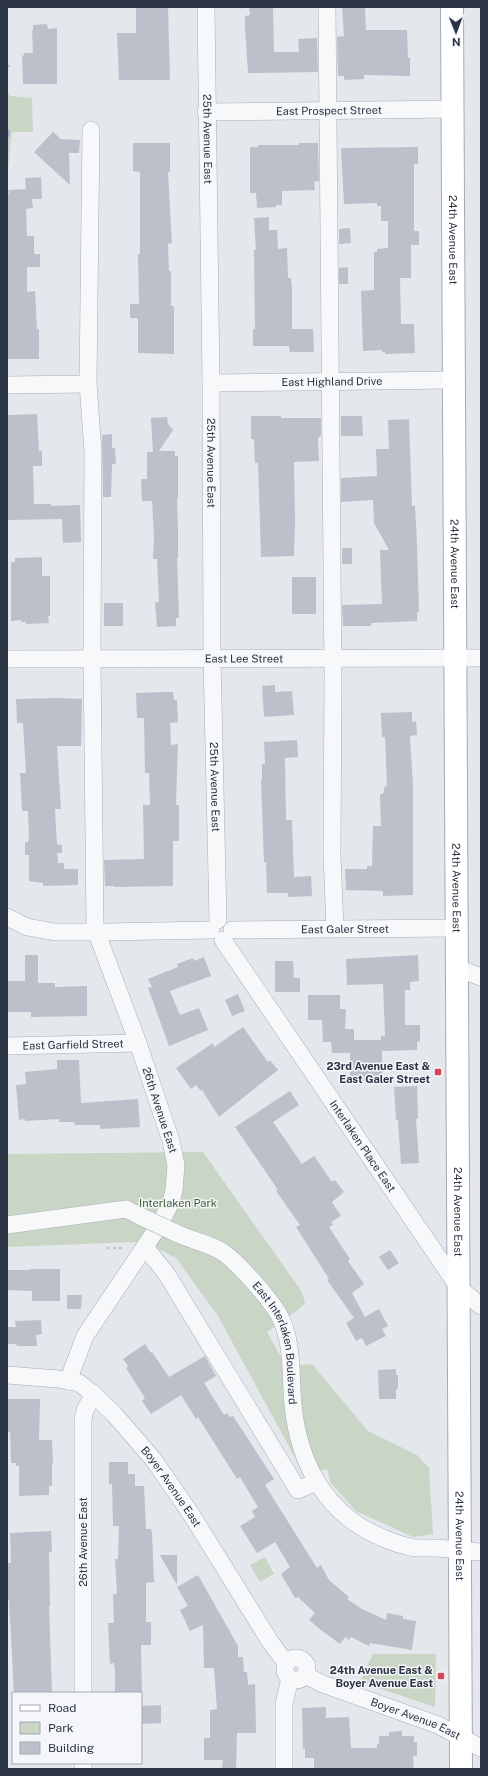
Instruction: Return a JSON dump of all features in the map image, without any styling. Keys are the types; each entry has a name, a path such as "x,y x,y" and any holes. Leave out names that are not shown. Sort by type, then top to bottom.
{"main road":[{"name":"24th Avenue East","path":"452,7 459,1288 471,1551 461,1736 461,1769"}],"street":[{"name":"25th Avenue East","path":"206,7 206,112 211,383 212,658 221,930"},
{"path":"327,7 333,658 332,855 335,928"},
{"name":"East Prospect Street","path":"206,112 452,109"},
{"name":"26th Avenue East","path":"68,1381 85,1336 136,1247 166,1214 174,1190 176,1165 171,1141 98,932 92,658 93,452 88,384 91,130"},
{"name":"East Highland Drive","path":"211,383 454,380"},
{"path":"7,385 88,384"},
{"name":"East Lee Street","path":"7,659 481,658"},
{"name":"East Galer Street","path":"7,917 27,927 55,932 335,928 457,928"},
{"name":"Interlaken Place East","path":"221,930 459,1288 481,1306"},
{"path":"457,968 481,977"},
{"name":"East Garfield Street","path":"7,1046 138,1043"},
{"name":"East Interlaken Boulevard","path":"7,1225 126,1209 176,1233 217,1250 227,1256 262,1292 278,1313 290,1346 291,1384 295,1419 306,1459 316,1482 325,1496 338,1510 354,1523 389,1541 414,1548 471,1551"},
{"path":"136,1247 169,1279 298,1490 316,1482"},
{"name":"Boyer Avenue East","path":"7,1375 79,1383 94,1394 114,1414 153,1459 191,1514 271,1643 294,1672 323,1684 438,1725 481,1748"},
{"name":"26th Avenue East","path":"82,1692 83,1420 85,1410 94,1394"},
{"path":"284,1769 284,1703 294,1672"}],"path":[{"path":"107,1248 136,1247"}],"green space":[{"path":"7,91 10,96 32,98 33,132 12,132 7,179"},
{"name":"Interlaken Park","path":"203,1152 302,1292 305,1303 298,1310 267,1332 286,1366 312,1364 368,1431 417,1455 429,1468 433,1534 413,1537 356,1511 331,1483 327,1469 304,1474 218,1316 176,1258 140,1239 136,1242 7,1247 7,1154"},
{"path":"265,1557 274,1574 260,1582 250,1565"},
{"path":"373,1654 436,1654 435,1707 360,1682"}],"building":[{"path":"136,7 168,7 170,80 119,80 117,33 136,33"},
{"path":"249,7 273,7 274,52 299,52 298,39 317,38 318,72 248,73 245,16 250,15"},
{"path":"342,7 365,7 366,30 407,30 410,76 364,75 364,79 344,80 344,76 338,76 337,37 344,36"},
{"path":"47,24 48,29 57,28 57,84 23,84 22,56 24,53 33,53 33,25"},
{"path":"53,132 61,139 80,140 79,153 69,153 70,185 34,152"},
{"path":"133,143 170,143 170,172 168,172 172,243 168,244 169,271 171,271 171,306 174,306 174,354 138,353 138,320 137,318 130,318 130,304 139,304 138,254 140,254 140,172 133,171"},
{"path":"299,143 318,143 319,181 314,182 315,190 282,191 282,205 276,205 276,207 257,208 256,193 250,193 250,147 258,147 258,145 299,145"},
{"path":"418,147 418,164 414,164 414,231 419,231 419,245 411,245 411,278 400,278 401,324 414,324 415,353 385,354 382,350 363,351 361,291 374,290 374,252 377,252 377,249 388,248 388,221 381,221 381,206 377,206 377,203 344,204 341,148"},
{"path":"41,177 42,199 32,199 33,208 26,209 27,236 34,236 34,254 40,254 40,267 27,267 27,292 35,291 37,329 39,329 39,359 7,359 7,194 9,194 8,190 26,189 25,178"},
{"path":"269,217 269,230 277,230 278,249 287,248 288,278 291,278 292,289 292,329 313,329 314,352 290,352 289,346 253,346 253,329 255,329 254,250 256,250 254,218"},
{"path":"350,228 351,243 339,244 339,229"},
{"path":"348,267 348,284 339,284 339,268"},
{"path":"37,414 39,451 42,451 42,466 33,466 34,504 51,504 51,506 80,505 81,542 63,543 62,519 7,520 8,415"},
{"path":"251,416 321,418 321,436 318,438 319,461 294,462 294,556 261,557 258,463 255,463 254,439 251,439"},
{"path":"341,416 362,416 363,436 341,436"},
{"path":"167,417 168,424 173,430 159,451 175,451 175,456 178,456 177,558 179,618 176,618 176,626 157,627 155,602 159,602 157,559 153,559 154,538 152,501 142,501 141,479 147,479 147,452 153,452 151,418"},
{"path":"409,419 412,506 415,506 417,544 419,612 417,612 417,621 371,623 371,626 343,626 342,605 382,604 380,550 389,550 374,523 373,500 341,502 341,478 377,476 376,449 389,449 388,420"},
{"path":"112,434 112,448 115,448 116,464 112,464 111,497 103,497 102,435"},
{"path":"342,548 352,548 352,564 342,564"},
{"path":"42,557 42,576 50,576 49,623 26,624 26,622 21,622 21,620 11,621 11,562 15,562 15,558"},
{"path":"292,577 316,577 316,614 292,614"},
{"path":"104,603 123,603 123,626 104,626"},
{"path":"275,685 275,692 292,691 294,715 264,717 262,686"},
{"path":"173,692 174,700 177,700 178,722 170,723 171,745 178,744 176,805 179,805 179,841 173,841 173,886 105,886 104,860 144,859 143,805 150,805 149,773 145,773 144,718 137,718 136,693"},
{"path":"16,699 82,699 81,746 57,746 61,809 55,809 57,844 62,845 62,853 57,853 58,863 64,863 64,869 78,869 78,885 43,886 43,883 29,881 29,855 25,855 25,842 28,842 29,837 28,811 22,811 20,773 26,773 23,723 17,723"},
{"path":"412,712 412,722 416,721 417,735 410,736 413,785 413,895 383,896 383,891 346,890 345,869 367,869 367,866 372,866 373,826 381,826 380,794 383,794 385,786 387,786 385,737 382,737 381,713"},
{"path":"297,740 298,757 285,758 286,820 292,820 294,877 311,876 312,896 288,897 288,893 267,893 266,862 264,862 261,780 262,764 265,764 264,742"},
{"path":"25,955 38,955 38,983 55,983 55,987 87,986 87,1016 31,1017 31,1012 7,1012 7,981 25,981"},
{"path":"418,955 419,981 410,982 410,990 405,990 405,1025 420,1025 420,1041 417,1042 417,1050 382,1051 382,1081 350,1082 350,1053 332,1053 331,1042 323,1042 322,1020 308,1020 308,995 340,995 340,1009 346,1009 345,1029 354,1029 354,1040 381,1040 381,1036 385,1036 383,984 347,985 346,959"},
{"path":"204,957 211,976 170,991 180,1015 199,1008 208,1030 169,1046 148,988 152,987 148,979 178,967 177,964 193,958 194,961"},
{"path":"275,961 293,961 294,978 300,978 300,992 275,992"},
{"path":"238,994 245,1011 232,1016 225,1000"},
{"path":"243,1027 268,1062 270,1060 278,1070 219,1117 202,1090 201,1091 196,1085 191,1089 176,1068 213,1043 214,1047"},
{"path":"57,1060 79,1060 81,1103 138,1099 140,1127 100,1129 100,1125 75,1125 74,1122 59,1122 59,1119 19,1120 16,1085 26,1084 25,1072 57,1069"},
{"path":"417,1086 418,1119 416,1119 419,1163 401,1164 394,1087"},
{"path":"290,1091 299,1105 273,1122 302,1164 314,1156 332,1182 335,1180 344,1192 332,1202 341,1216 331,1222 333,1225 329,1227 350,1259 348,1261 364,1284 352,1293 365,1317 379,1309 388,1326 382,1329 386,1336 366,1346 362,1338 356,1341 346,1323 354,1318 327,1280 329,1279 296,1227 300,1225 276,1191 278,1190 235,1127"},
{"path":"390,1250 399,1263 388,1270 379,1257"},
{"path":"60,1269 60,1301 32,1301 32,1291 7,1290 7,1270"},
{"path":"67,1295 82,1295 81,1309 67,1309"},
{"path":"41,1320 42,1334 36,1335 37,1346 17,1346 16,1344 7,1344 7,1327 16,1327 15,1321"},
{"path":"145,1344 169,1377 205,1356 216,1376 204,1383 224,1415 227,1413 230,1417 233,1416 274,1479 265,1485 317,1568 321,1565 329,1580 349,1597 347,1599 362,1609 386,1620 387,1613 403,1616 403,1619 416,1621 412,1650 370,1643 369,1646 351,1637 349,1640 345,1637 340,1644 309,1620 315,1613 298,1597 295,1598 281,1574 290,1567 275,1542 257,1553 240,1526 255,1517 252,1511 258,1507 240,1477 237,1479 198,1417 196,1419 181,1395 151,1414 142,1401 145,1398 126,1368 128,1366 123,1359"},
{"path":"396,1369 396,1375 398,1375 398,1389 396,1389 396,1399 379,1399 378,1370"},
{"path":"7,1399 40,1399 39,1440 52,1440 52,1486 49,1486 49,1495 19,1496 19,1466 16,1466 16,1463 11,1463 10,1432 7,1432"},
{"path":"109,1462 128,1462 128,1474 135,1474 135,1486 144,1486 146,1529 151,1529 152,1533 154,1582 146,1583 146,1622 151,1622 151,1645 141,1645 142,1692 115,1692 114,1663 110,1664 108,1623 114,1623 113,1594 117,1594 115,1559 118,1559 119,1526 113,1526 112,1484 109,1484"},
{"path":"51,1531 52,1552 49,1552 49,1606 52,1692 14,1692 9,1600 7,1600 7,1563 11,1563 10,1533"},
{"path":"160,1555 177,1555 177,1585"},
{"path":"198,1575 238,1646 238,1657 243,1657 244,1672 247,1672 248,1685 255,1684 256,1733 237,1733 236,1769 222,1769 223,1760 204,1760 204,1738 210,1738 210,1710 217,1709 214,1668 204,1668 203,1625 190,1631 180,1610 188,1606 177,1587"},
{"path":"161,1705 161,1723 142,1724 142,1706"},
{"path":"326,1707 326,1718 349,1717 351,1748 377,1748 377,1744 379,1744 379,1736 389,1736 389,1732 402,1731 402,1736 414,1736 414,1742 417,1742 417,1756 413,1756 414,1769 314,1769 314,1758 305,1758 305,1749 303,1749 302,1708"}],"place":[{"name":"23rd Avenue East & East Galer Street","path":"438,1072"},
{"name":"24th Avenue East & Boyer Avenue East","path":"441,1676"}]}
